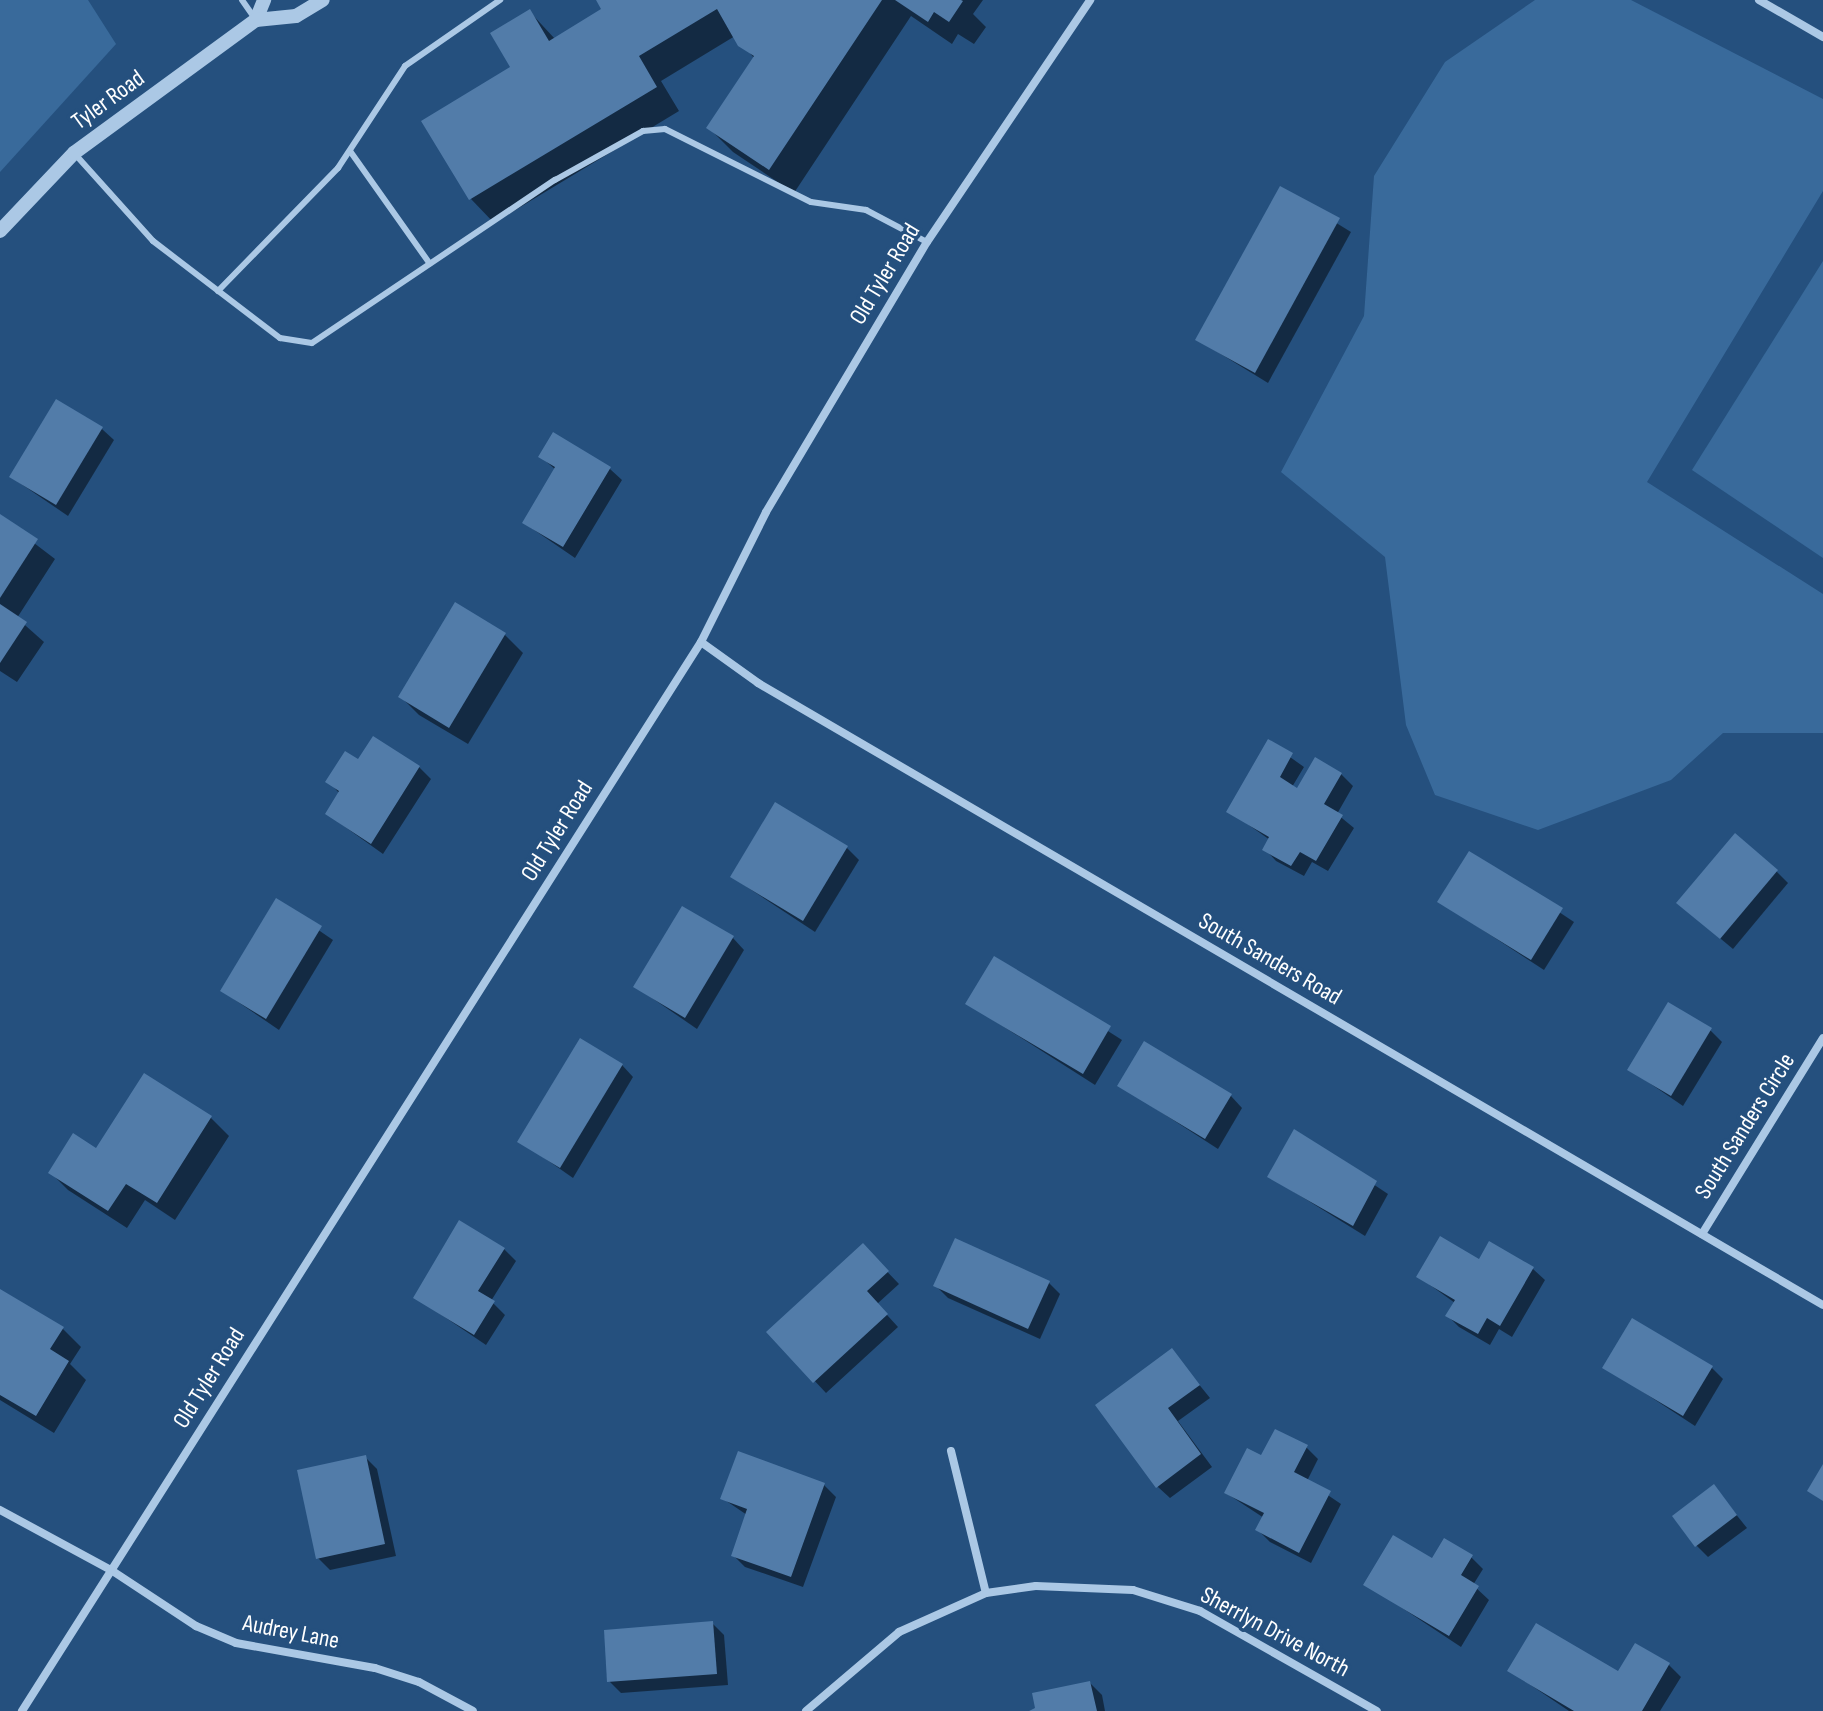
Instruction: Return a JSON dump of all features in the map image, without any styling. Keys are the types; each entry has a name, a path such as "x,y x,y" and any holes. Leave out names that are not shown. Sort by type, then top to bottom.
{"street":[{"path":"264,0 256,20 296,16 323,0"},
{"name":"Old Tyler Road","path":"22,1711 701,642 766,512 927,242 1090,0"},
{"path":"1759,0 1823,37"},
{"name":"Tyler Road","path":"0,231 74,153 256,20"},
{"name":"South Sanders Road","path":"701,642 758,683 1823,1305"},
{"name":"South Sanders Circle","path":"1702,1234 1823,1038"},
{"path":"951,1451 986,1593"},
{"path":"0,1510 111,1570"},
{"name":"Audrey Lane","path":"111,1570 196,1626 236,1643 375,1668 419,1682 473,1711"},
{"name":"Sherrlyn Drive North","path":"806,1711 899,1632 986,1593 1077,1586 1133,1590 1173,1601 1234,1627 1377,1711"}],"lane":[{"path":"242,0 256,20"},
{"path":"218,291 350,151 405,66 500,0"},
{"path":"74,153 153,241 280,338 312,343 555,180 643,131 665,129 811,202 866,210 927,242"},
{"path":"350,151 430,264"}],"shaded area":[{"path":"0,0 88,0 116,44 0,172"},
{"path":"1535,0 1631,0 1823,99 1823,191 1647,482 1823,594 1823,733 1723,733 1671,780 1538,830 1435,795 1406,725 1385,557 1281,472 1364,316 1374,176 1445,62"},
{"path":"1823,261 1823,558 1692,470"}],"building":[{"path":"596,0 882,0 769,170 706,128 754,56 738,46 717,9 639,56 657,87 469,200 421,121 510,67 490,33 530,9 549,41 601,9"},
{"path":"895,0 963,1 949,22 934,12 928,22"},
{"path":"1280,186 1340,218 1255,373 1195,340"},
{"path":"56,399 103,427 56,505 9,477"},
{"path":"553,432 611,467 563,547 522,523 555,467 538,457"},
{"path":"0,514 38,539 0,598"},
{"path":"455,602 506,633 449,728 398,697"},
{"path":"0,604 27,622 0,663"},
{"path":"373,736 420,766 371,844 325,814 339,791 325,782 345,751 358,759"},
{"path":"1268,739 1293,753 1280,777 1297,788 1315,757 1342,773 1324,804 1343,815 1316,861 1300,852 1291,866 1262,850 1269,837 1226,812"},
{"path":"775,802 848,846 803,921 730,877"},
{"path":"1735,833 1778,870 1720,939 1676,903"},
{"path":"1469,851 1563,908 1531,960 1437,902"},
{"path":"276,898 322,926 266,1019 220,991"},
{"path":"682,906 734,936 685,1018 633,987"},
{"path":"994,956 1111,1026 1083,1074 965,1004"},
{"path":"1668,1002 1712,1028 1671,1096 1627,1070"},
{"path":"580,1038 623,1064 560,1168 517,1142"},
{"path":"1144,1041 1232,1094 1205,1139 1117,1086"},
{"path":"144,1073 212,1116 157,1203 126,1184 108,1211 48,1173 73,1133 96,1148"},
{"path":"1294,1129 1377,1181 1353,1226 1267,1177"},
{"path":"459,1220 505,1248 478,1291 495,1301 474,1335 413,1298"},
{"path":"1440,1236 1479,1259 1489,1241 1534,1267 1500,1326 1487,1318 1478,1334 1445,1316 1455,1300 1416,1277"},
{"path":"955,1238 1050,1281 1028,1329 933,1286"},
{"path":"863,1243 889,1271 867,1291 888,1314 813,1383 766,1332"},
{"path":"0,1289 64,1327 50,1349 69,1361 36,1416 0,1395"},
{"path":"1632,1318 1713,1366 1683,1416 1602,1368"},
{"path":"1172,1348 1200,1385 1168,1408 1201,1454 1156,1488 1095,1405"},
{"path":"1275,1429 1308,1445 1294,1472 1331,1491 1299,1553 1255,1530 1264,1513 1224,1493 1247,1448 1261,1455"},
{"path":"738,1451 825,1483 791,1577 731,1556 747,1509 720,1499"},
{"path":"366,1455 385,1544 316,1559 297,1470"},
{"path":"1823,1464 1823,1501 1807,1491"},
{"path":"1714,1484 1737,1515 1695,1547 1672,1516"},
{"path":"1393,1535 1432,1558 1444,1538 1473,1555 1461,1575 1479,1586 1449,1636 1363,1585"},
{"path":"713,1621 717,1674 607,1682 604,1630"},
{"path":"1536,1623 1618,1671 1635,1643 1670,1663 1642,1711 1574,1711 1507,1671"},
{"path":"1090,1681 1097,1711 1029,1711 1035,1708 1032,1693"}]}
